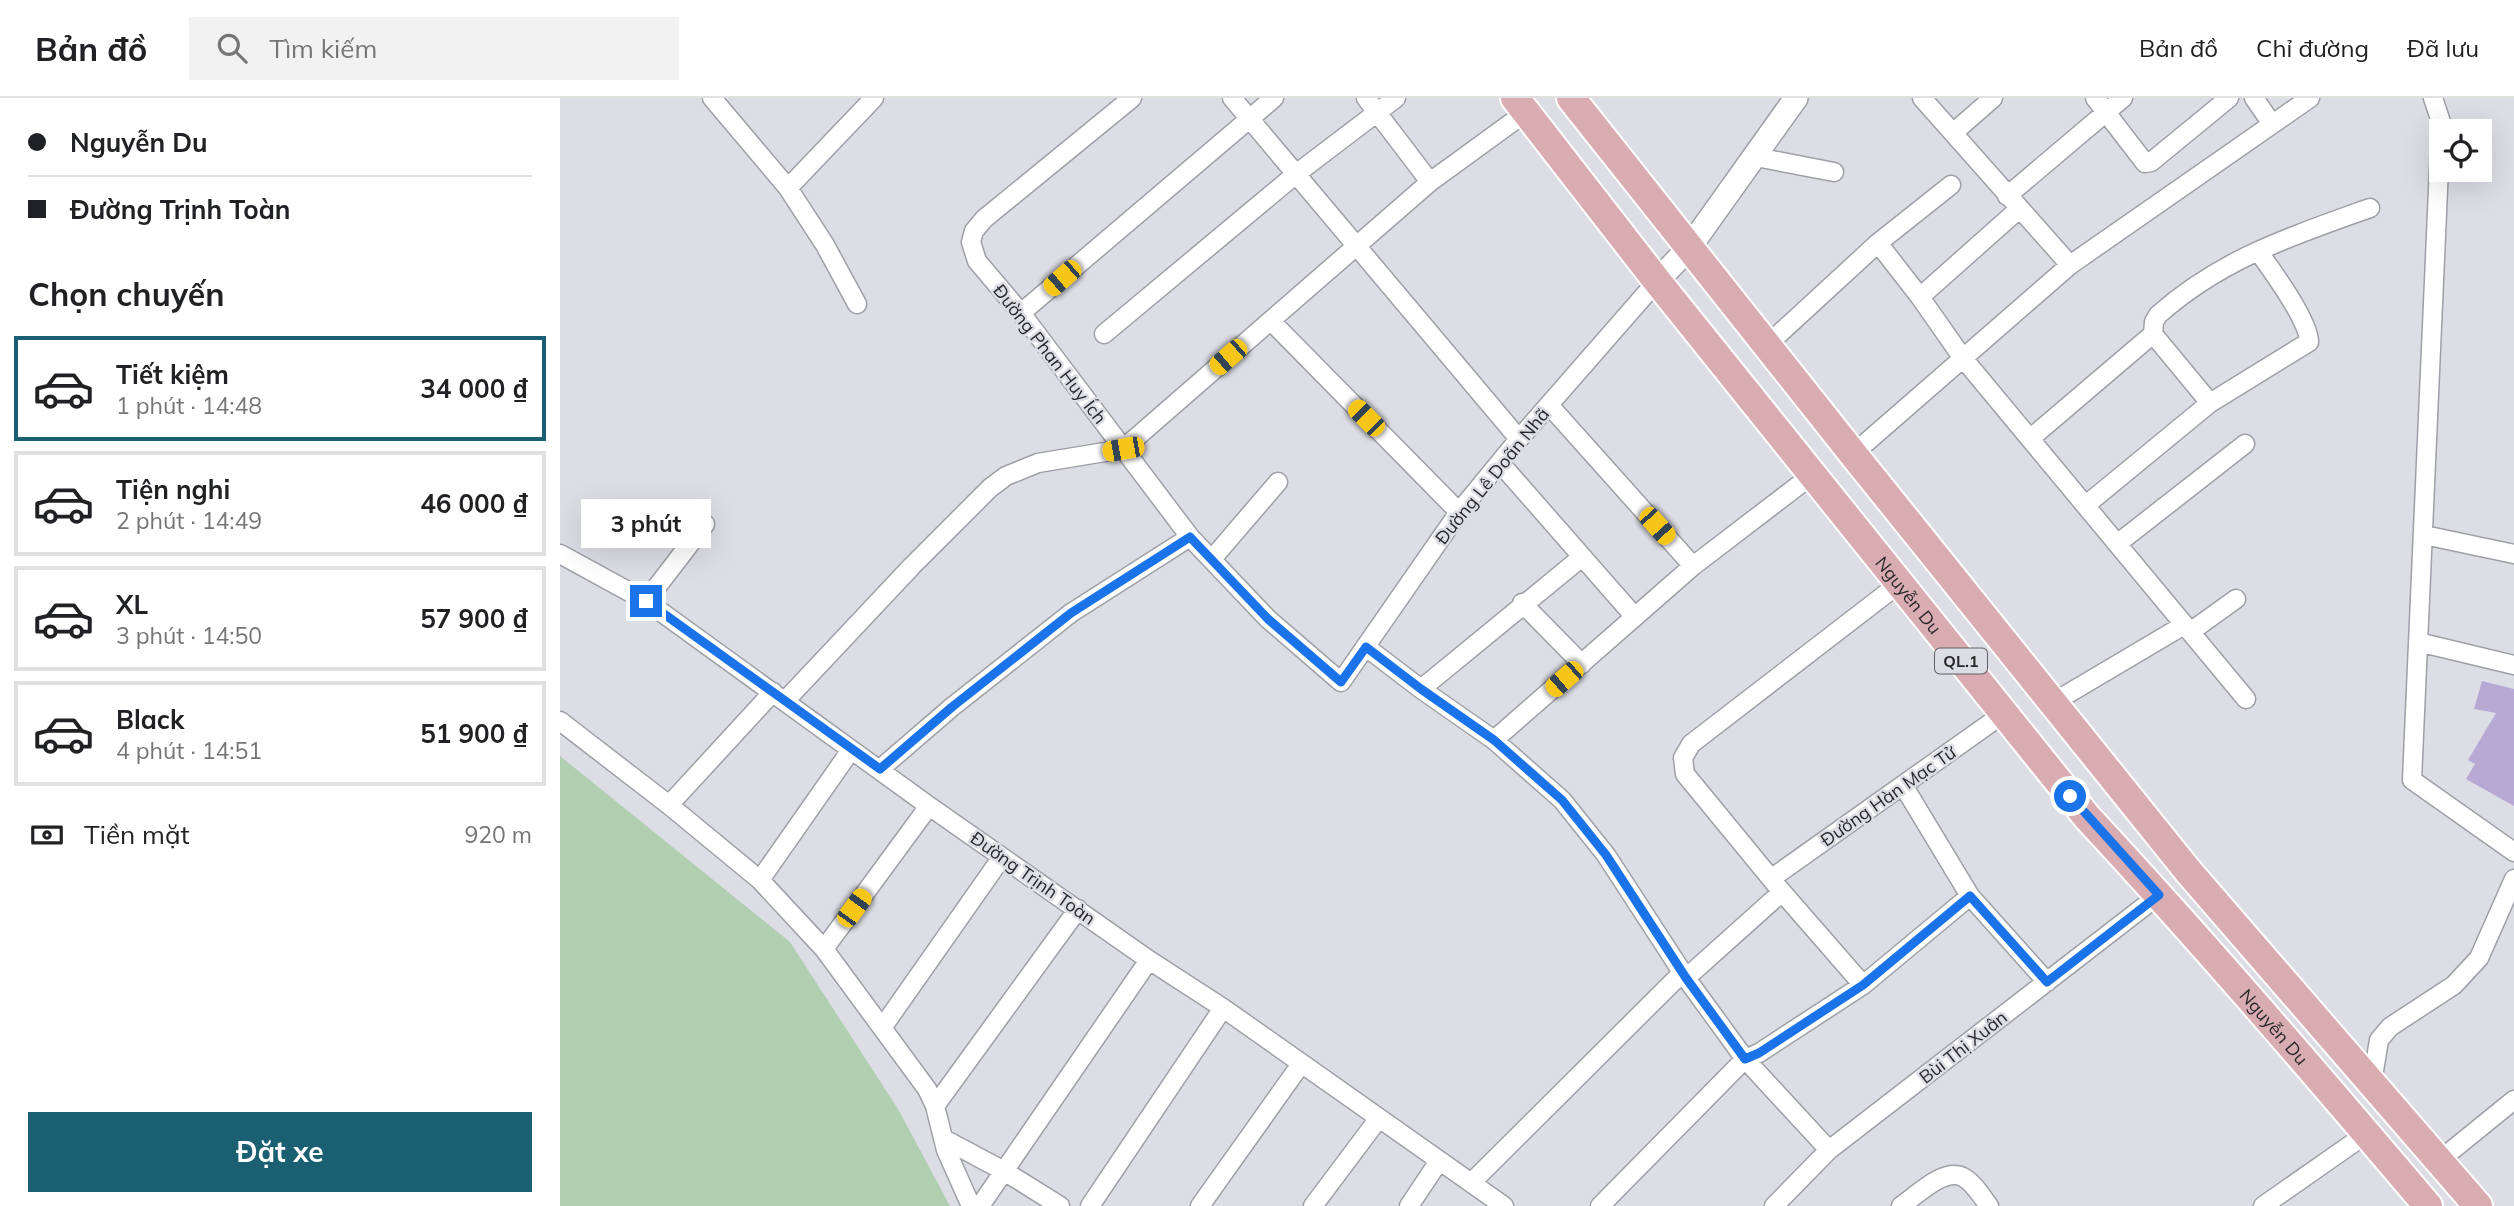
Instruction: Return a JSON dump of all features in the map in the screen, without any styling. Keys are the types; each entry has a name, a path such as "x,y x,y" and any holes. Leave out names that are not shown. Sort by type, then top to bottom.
{"main road":[{"name":"Nguyễn Du","path":"1572,98 1853,454 2189,871 2478,1206"},
{"name":"Nguyễn Du","path":"1520,105 1657,281 2087,817 2159,895 2428,1206"},
{"path":"1945,640 1981,612"},
{"path":"2159,895 2189,871"},
{"path":"2366,1133 2396,1110"}],"street":[{"path":"712,98 788,188 825,245 857,304"},
{"path":"788,188 874,98"},
{"name":"Đường Phan Huy Ích","path":"1132,98 984,219 974,231 971,242 974,256 1021,313 1190,537 1268,619 1341,682"},
{"path":"1232,98 1519,439"},
{"path":"1021,313 1274,98"},
{"path":"1104,334 1296,174 1371,104 1396,98"},
{"path":"1657,281 1689,248 1797,98"},
{"path":"1922,98 2070,265"},
{"path":"1953,134 1993,98"},
{"path":"2095,98 2145,163 2151,162 2229,98"},
{"path":"1920,297 2013,202 2123,98"},
{"path":"2254,98 2272,124"},
{"path":"1853,454 2070,265 2310,98"},
{"path":"2433,98 2441,122 2412,780 2514,852"},
{"path":"1371,104 1430,182"},
{"path":"669,805 990,488 1006,476 1038,463 1123,449 1520,105"},
{"path":"1756,157 1834,172"},
{"path":"1767,345 1878,243 1951,185"},
{"path":"2031,438 2154,334 2156,318 2167,307 2215,272 2258,251 2370,208"},
{"path":"1878,243 1962,357 2246,699"},
{"path":"2086,505 2210,402 2309,342 2309,335 2301,319 2258,251"},
{"name":"Đường Lê Doãn Nhã","path":"1341,682 1459,512 1657,281"},
{"path":"1271,321 1459,512"},
{"path":"2154,334 2210,402"},
{"path":"1549,405 1693,566"},
{"path":"2118,544 2245,444"},
{"path":"1501,464 1635,617"},
{"path":"1494,740 1693,566 1812,475"},
{"path":"1212,559 1279,482"},
{"path":"646,601 705,524"},
{"path":"2424,535 2514,554"},
{"path":"880,769 952,707 1071,613 1190,537"},
{"name":"Đường Trịnh Toàn","path":"560,554 646,601 929,806 1504,1206"},
{"path":"1421,689 1582,556"},
{"path":"1863,985 1685,774 1682,758 1690,744 1899,583"},
{"path":"2054,702 2236,599"},
{"path":"1522,603 1582,664"},
{"path":"2418,642 2514,665"},
{"path":"1366,647 1494,740 1546,784 1580,820 1745,1059 1829,1150"},
{"name":"Đường Hàn Mạc Tử","path":"1472,1182 1777,885 1903,785 2003,714"},
{"path":"560,721 760,880 824,949 927,1089 971,1206"},
{"path":"760,880 851,750"},
{"path":"1903,785 1970,896 2047,982"},
{"path":"824,949 929,806"},
{"path":"882,1028 1002,856"},
{"path":"2372,1083 2379,1040 2390,1027 2454,985 2479,958 2514,880"},
{"name":"Bùi Thị Xuân","path":"1774,1206 1829,1150 2159,895"},
{"path":"1600,1206 1745,1059 1759,1053 1863,985 1970,896"},
{"path":"935,1106 1078,909"},
{"path":"980,1206 1149,960"},
{"path":"1090,1206 1223,1008"},
{"path":"1200,1206 1301,1063"},
{"path":"2440,1160 2514,1100"},
{"path":"1313,1206 1379,1118"},
{"path":"2263,1206 2366,1133"},
{"path":"944,1139 1004,1171 1060,1206"},
{"path":"1409,1206 1439,1161"},
{"path":"1901,1206 1942,1178 1953,1175 1971,1183 1989,1206"}],"green space":[{"path":"560,756 790,942 898,1109 950,1206 560,1206"}],"building":[{"path":"2482,681 2514,689 2514,806 2466,779 2475,764 2468,760 2496,713 2474,709"}],"route":[{"path":"646,601 880,769 952,707 1071,613 1190,537 1268,619 1341,682 1366,647 1530,769 1580,820 1606,855 1686,978 1745,1059 1759,1053 1863,985 1970,896 2047,982 2159,895 2070,796"}]}
